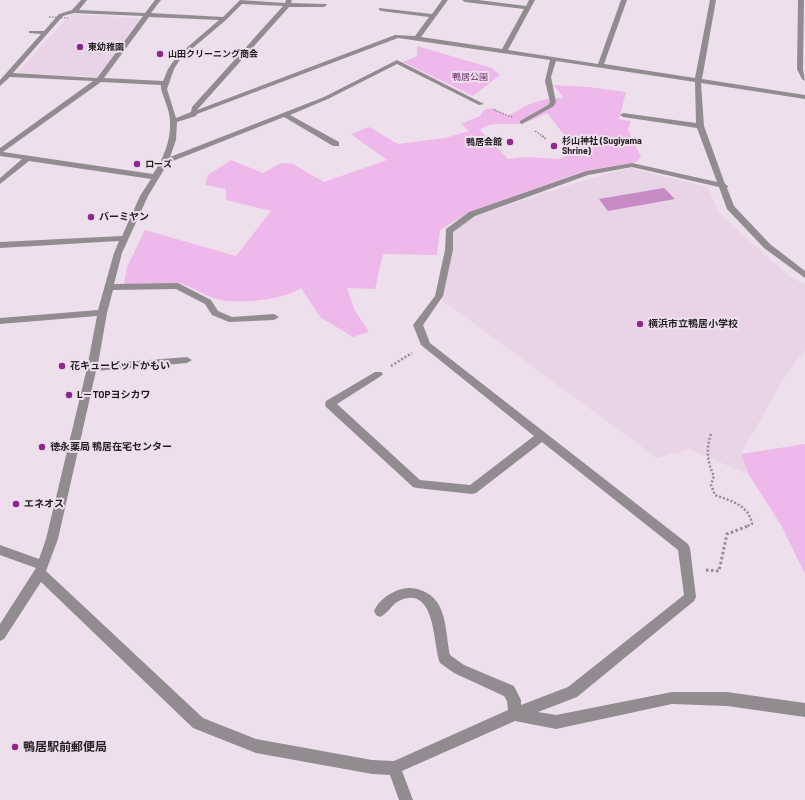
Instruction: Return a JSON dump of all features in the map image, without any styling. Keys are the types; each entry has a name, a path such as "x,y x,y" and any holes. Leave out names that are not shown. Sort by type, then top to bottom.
{"street":[{"path":"74,11 84,0"},
{"path":"0,152 99,80 158,0"},
{"path":"417,38 445,0"},
{"path":"466,0 528,8"},
{"path":"504,51 532,0"},
{"path":"600,66 624,0"},
{"path":"713,0 698,81 700,126 724,186 730,207 767,246 805,275"},
{"path":"801,0 800,69 805,78"},
{"path":"0,635 41,569 52,539 92,368 102,313 109,287 124,238 155,177 165,161 172,140 174,121 164,89 165,82 171,69 179,57 224,19 242,1 324,5"},
{"path":"194,115 194,108 288,3"},
{"path":"381,9 434,16"},
{"path":"0,84 61,15 74,11 224,19"},
{"path":"36,31 46,33"},
{"path":"174,121 194,115 397,36 805,97"},
{"path":"522,122 551,106 553,102 547,85 547,77 553,59"},
{"path":"165,161 326,98 397,62 481,104"},
{"path":"9,75 165,82"},
{"path":"283,114 336,144"},
{"path":"623,115 700,126"},
{"path":"0,152 28,158 155,177"},
{"path":"0,182 28,158"},
{"path":"0,550 41,569 198,723 256,746 372,766 394,768 515,714 572,692 690,597 684,548 426,345 418,325 439,296 449,250 448,231 472,214 586,173 632,164 724,186"},
{"path":"0,244 124,238"},
{"path":"109,287 178,286 208,302 215,313 232,320 274,317"},
{"path":"0,321 102,313"},
{"path":"92,368 187,360"},
{"path":"378,374 330,404 417,484 472,490 542,436"},
{"path":"380,611 393,598 400,594 412,592 426,597 434,609 445,659 459,669 509,691 514,700 515,714"},
{"path":"515,714 556,722 672,698 727,699 805,710"},
{"path":"394,768 406,800"}],"path":[{"path":"49,17 68,18"},
{"path":"378,374 426,345"},
{"path":"687,569 719,570 727,534 752,524 752,516 746,509 715,495 711,484 714,476 709,468 708,442 711,434"}],"shaded area":[{"name":"東幼稚園","path":"73,14 140,18 97,77 17,73 69,16"},
{"name":"横浜市立鴨居小学校","path":"630,168 708,187 719,213 785,273 805,285 805,349 783,380 741,454 749,475 690,449 657,458 442,300 453,251 453,230 476,216 585,180"},
{"path":"664,188 675,199 608,211 599,199"}],"green space":[{"name":"鴨居公園","path":"417,46 492,68 500,75 473,96 403,62 417,56"},
{"path":"553,85 589,87 626,92 619,119 631,121 628,130 641,157 637,162 584,171 469,212 440,230 437,255 383,254 375,289 347,288 354,309 369,332 353,337 320,317 301,288 283,296 237,302 212,298 188,286 178,283 145,287 124,284 127,267 145,230 236,256 271,211 226,200 226,189 205,185 208,175 231,160 263,173 281,163 293,164 324,182 387,160 351,134 369,127 398,144 445,138 469,131 461,124 480,116 484,110 493,108 508,116 534,102 564,98","holes":["547,113 575,149 561,159 526,157 508,159 480,130 493,124 525,123"]},
{"path":"805,444 805,574 781,525 749,475 741,454"}],"place":[{"name":"東幼稚園","path":"80,47"},
{"name":"山田クリーニング商会","path":"160,54"},
{"name":"鴨居会館","path":"510,142"},
{"name":"杉山神社 (Sugiyama Shrine)","path":"554,146"},
{"name":"ローズ","path":"137,164"},
{"name":"バーミヤン","path":"91,217"},
{"name":"横浜市立鴨居小学校","path":"640,324"},
{"name":"花キューピットかもい","path":"62,366"},
{"name":"L－TOPヨシカワ","path":"69,395"},
{"name":"徳永薬局 鴨居在宅センター","path":"42,447"},
{"name":"エネオス","path":"16,504"},
{"name":"鴨居駅前郵便局","path":"15,747"}]}
